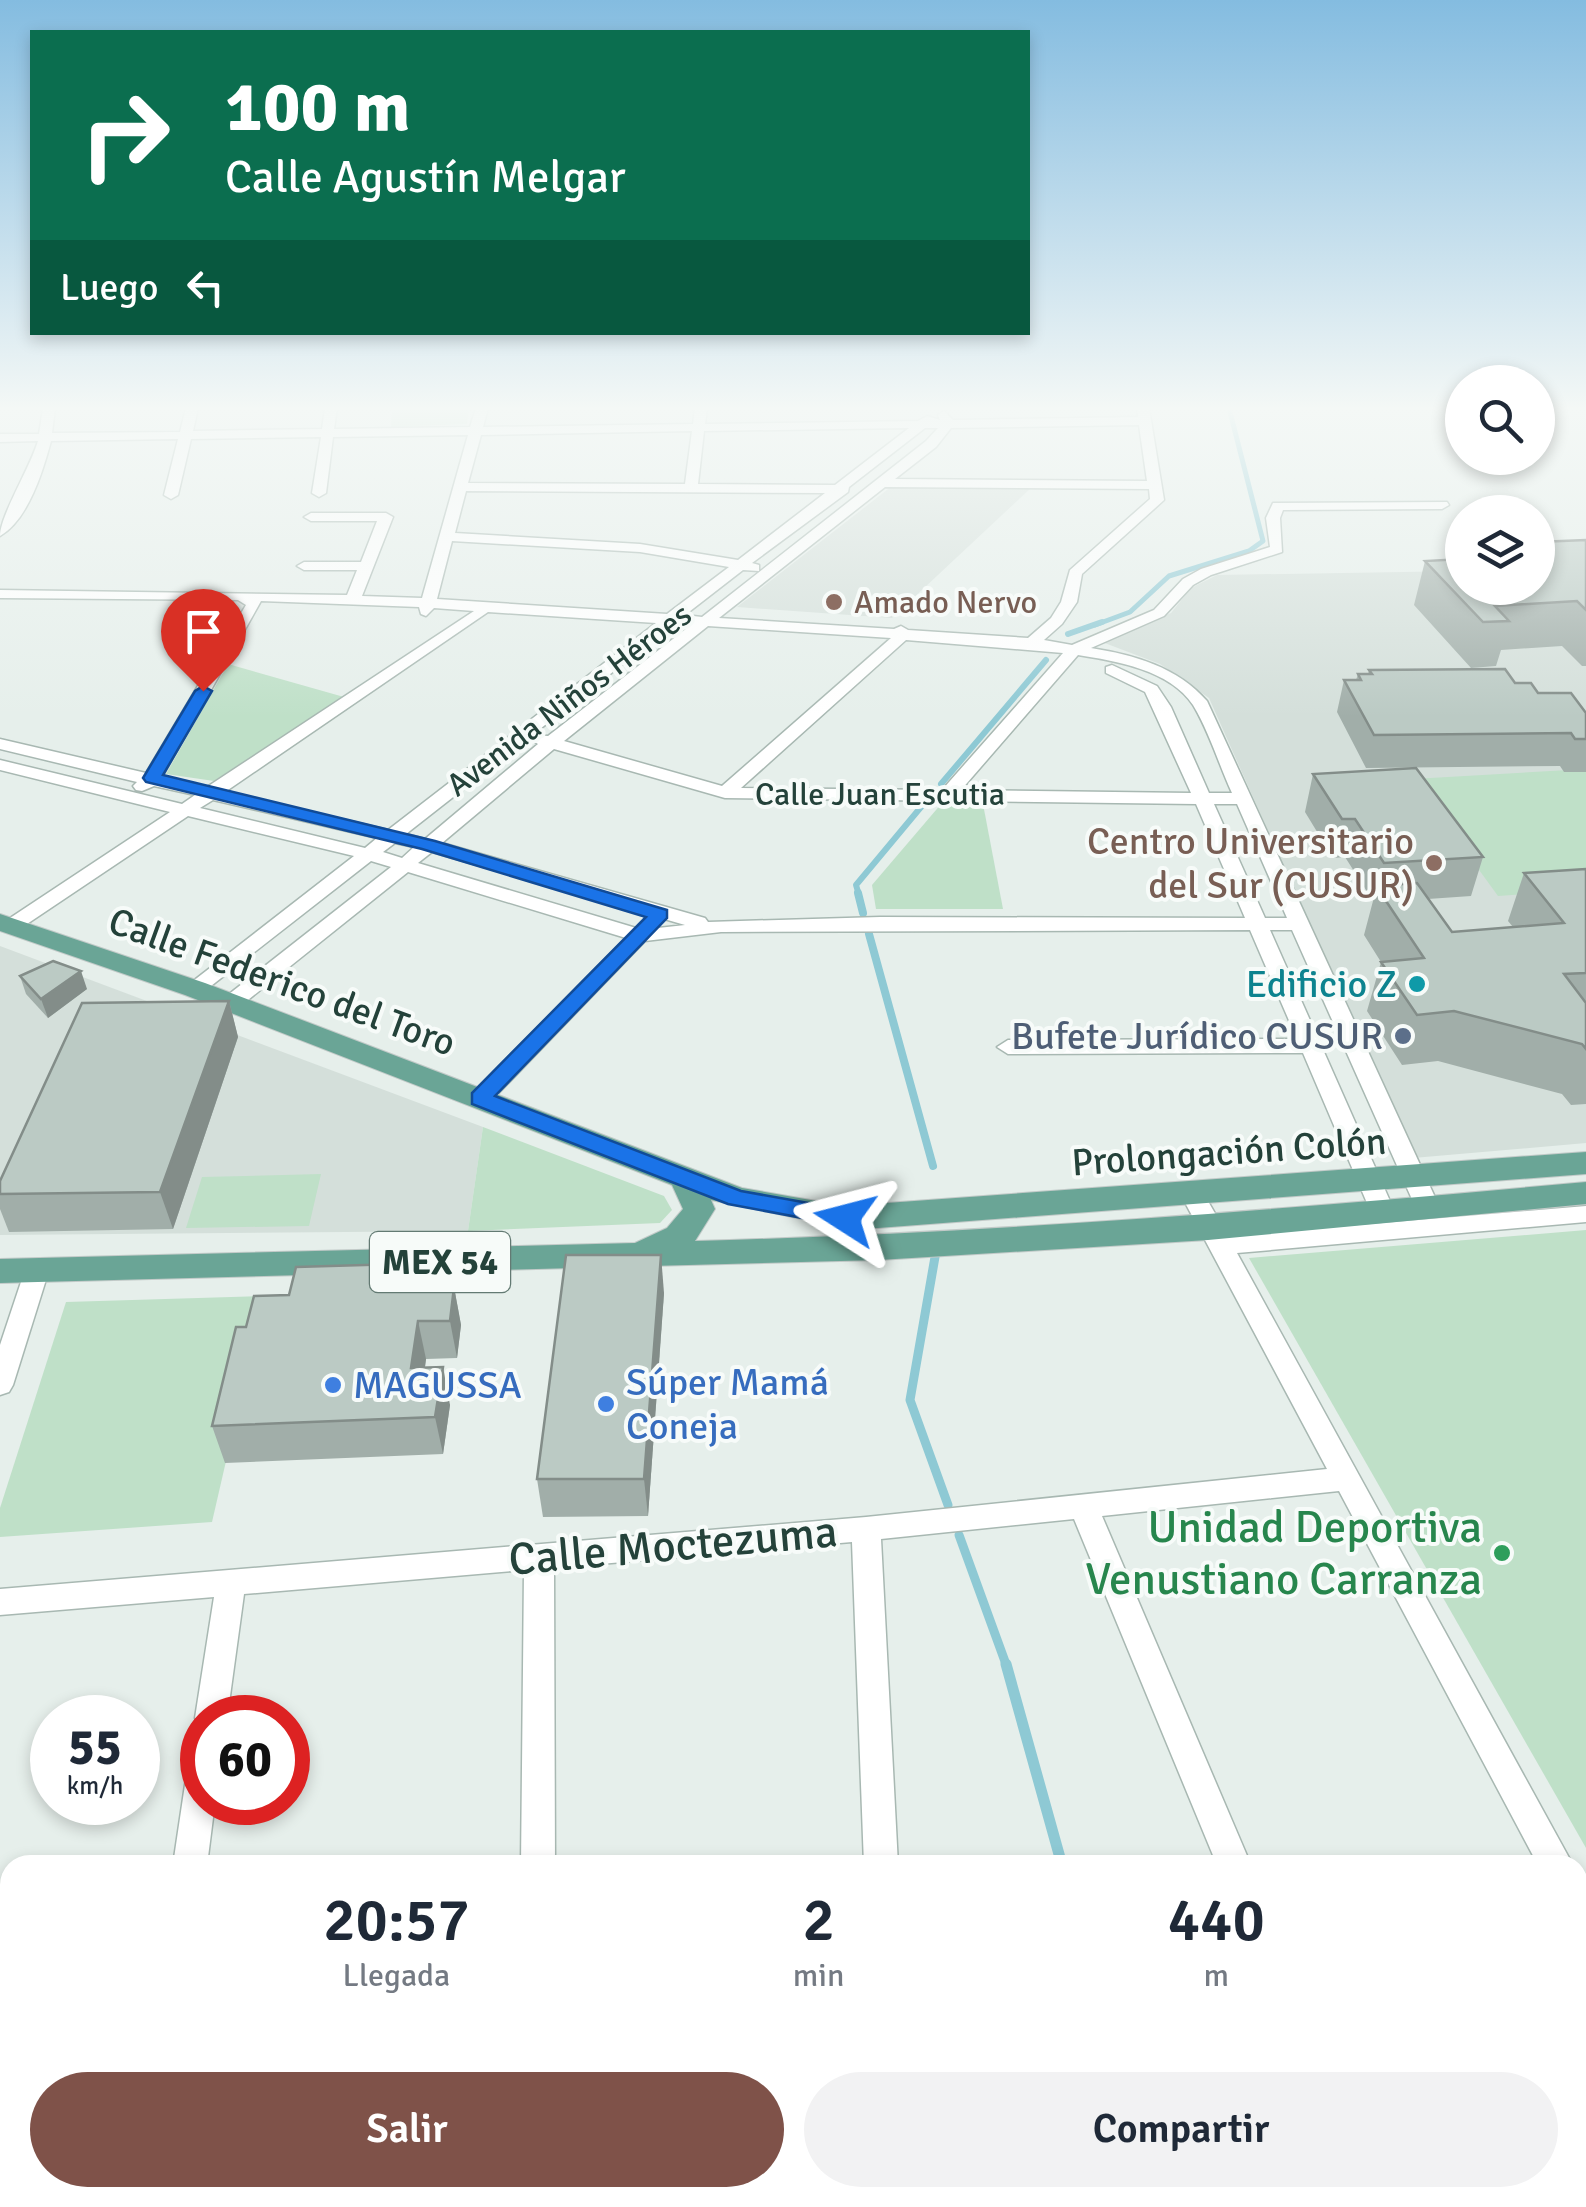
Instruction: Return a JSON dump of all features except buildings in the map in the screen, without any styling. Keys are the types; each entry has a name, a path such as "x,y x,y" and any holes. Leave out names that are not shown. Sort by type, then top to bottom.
{"main road":[{"name":"Calle Federico del Toro","path":"6,924 195,989 737,1198 879,1232"},
{"name":"Prolongación Colón","path":"879,1232 1194,1195 1376,1196 1421,1192 1586,1163"},
{"path":"630,1258 677,1239 694,1224 700,1209 684,1178"},
{"name":"Prolongación Colón","path":"1421,1192 1586,1193"},
{"name":"Prolongación Colón","path":"879,1232 1213,1237 1376,1196"},
{"name":"MEX 54","path":"0,1271 630,1258 879,1232"}],"street":[{"path":"0,532 16,511"},
{"path":"427,607 455,511"},
{"name":"Avenida Niños Héroes","path":"195,989 813,511"},
{"name":"Avenida Niños Héroes","path":"231,1003 550,743 846,511"},
{"path":"1032,643 1063,612 1075,572 1148,511"},
{"path":"950,792 1070,653 1158,614 1188,582 1206,572 1277,549 1272,518 1276,511"},
{"path":"311,518 386,517 354,600"},
{"path":"448,537 682,552 767,572"},
{"path":"304,566 368,566"},
{"path":"0,594 427,607 1032,643 1151,668 1191,691 1421,1192"},
{"path":"248,600 354,600 427,607"},
{"path":"131,794 152,778 248,600"},
{"path":"6,924 189,808 482,610"},
{"path":"724,792 899,635 1070,653 1152,689 1376,1196"},
{"name":"Calle Juan Escutia","path":"525,735 724,792 950,792 1242,800"},
{"path":"0,744 428,845 660,914 721,926"},
{"path":"0,765 406,864 642,936 721,926 1298,924"},
{"path":"480,1098 660,914"},
{"path":"1008,1047 1312,1046"},
{"path":"1194,1195 1213,1237 1551,1855"},
{"name":"Prolongación Colón","path":"1213,1237 1586,1214"},
{"path":"0,1386 37,1270"},
{"name":"Calle Moctezuma","path":"0,1602 230,1586 866,1529 1344,1479"},
{"path":"1083,1506 1230,1855"},
{"path":"866,1529 880,1855"},
{"path":"538,1855 539,1558"},
{"path":"214,1695 230,1586"},
{"path":"191,1855 196,1825"}],"shaded area":[{"path":"860,511 1006,511 892,618 737,607"},
{"name":"Centro Universitario del Sur (CUSUR)","path":"1445,571 1445,605 1555,605 1555,582 1586,571 1586,1143 1413,1158 1209,698 1160,664 1102,642 1171,613 1191,588 1217,575"},
{"path":"0,946 483,1127 468,1231 0,1235"}],"green space":[{"path":"228,664 344,697 214,781 166,774"},
{"path":"1586,769 1586,890 1498,896 1413,779"},
{"path":"942,803 983,804 1003,909 876,909 872,885"},
{"path":"483,1127 664,1196 672,1210 660,1223 468,1231"},
{"path":"321,1174 309,1226 186,1228 202,1177"},
{"name":"Unidad Deportiva Venustiano Carranza","path":"1586,1230 1586,1848 1249,1258"},
{"path":"264,1296 212,1522 0,1537 0,1508 66,1302"}],"waterway":[{"path":"1095,625 1130,612 1169,576 1249,551 1263,541 1255,511"},
{"path":"1068,634 1102,622"},
{"path":"941,784 1046,660"},
{"path":"859,895 856,885 926,801"},
{"path":"858,893 863,913"},
{"path":"869,934 933,1166"},
{"path":"935,1257 910,1400 948,1505"},
{"path":"959,1535 1006,1665"},
{"path":"1006,1665 1059,1855"}],"place":[{"name":"Amado Nervo","path":"834,602"},
{"name":"Centro Universitario del Sur (CUSUR)","path":"1434,863"},
{"name":"Edificio Z","path":"1417,984"},
{"name":"Bufete Jurídico CUSUR","path":"1403,1036"},
{"name":"MAGUSSA","path":"333,1385"},
{"name":"Súper Mamá Coneja","path":"606,1404"},
{"name":"Unidad Deportiva Venustiano Carranza","path":"1502,1553"}],"route":[{"path":"203,691 152,778 428,845 660,914 480,1098 737,1198 845,1218"}]}
